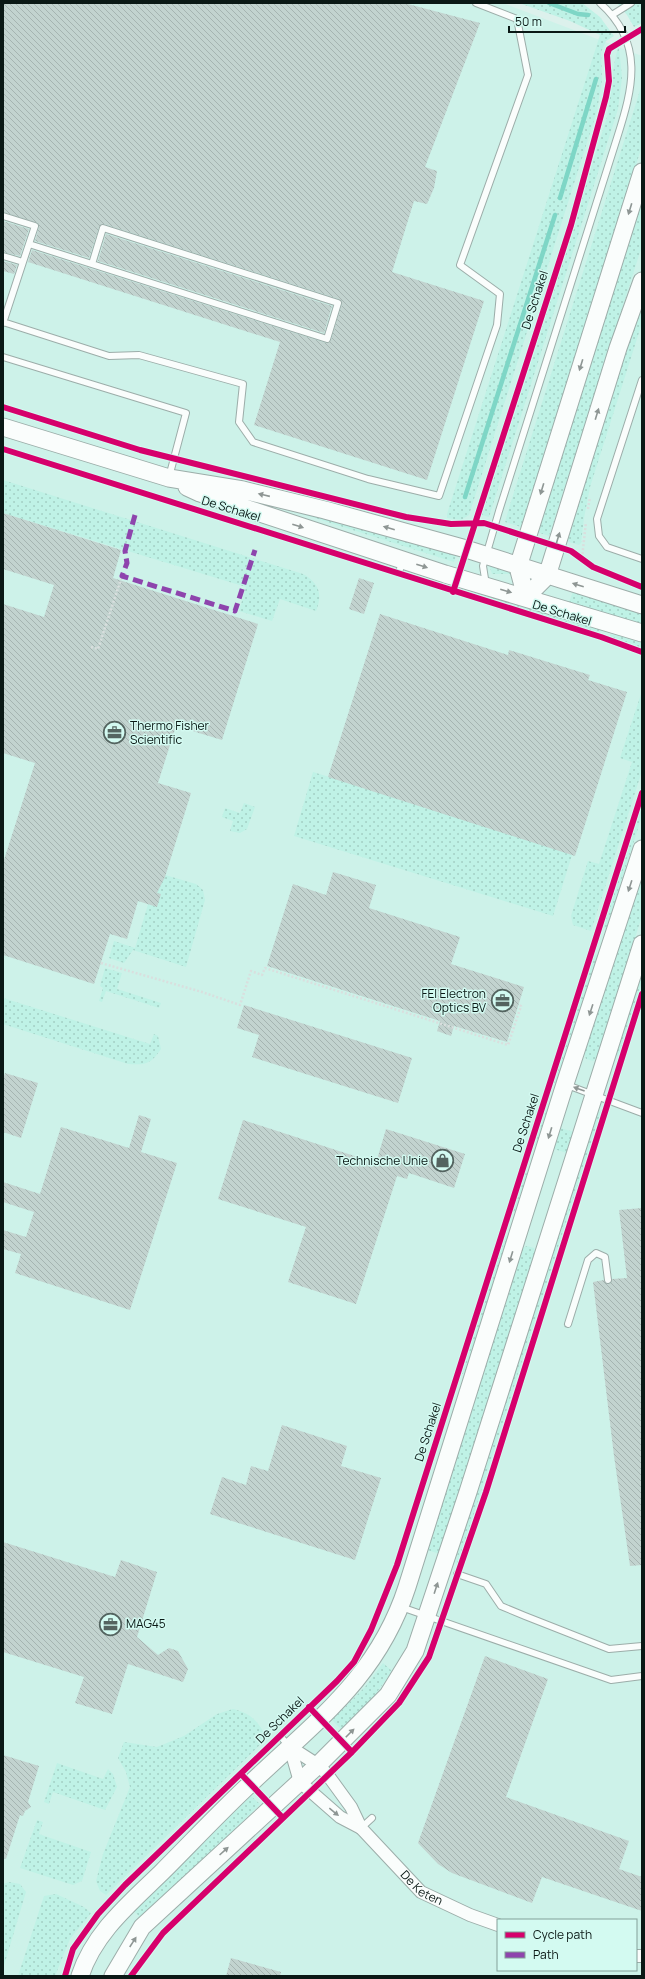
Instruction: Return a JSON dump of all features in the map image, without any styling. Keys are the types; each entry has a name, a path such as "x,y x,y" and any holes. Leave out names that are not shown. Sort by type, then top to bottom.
{"street":[{"path":"518,567 642,172"},
{"path":"547,576 555,546 618,348 642,281"},
{"name":"De Schakel","path":"3,427 169,478 243,490 325,510 487,556 642,605"},
{"name":"De Schakel","path":"169,478 200,493 401,566 486,585 642,633"},
{"name":"De Schakel","path":"518,567 526,597"},
{"name":"De Schakel","path":"526,597 547,576"},
{"path":"80,1976 86,1958 107,1926 285,1742 348,1691 384,1641 401,1607 565,1084 642,849"},
{"path":"113,1976 142,1927 300,1782 388,1695 415,1651 428,1615 595,1095 642,944"},
{"path":"285,1742 300,1782"},
{"name":"De Keten","path":"285,1742 318,1765 328,1774 351,1807 361,1828 421,1892 470,1915 497,1925"},
{"name":"De Keten","path":"300,1782 340,1817 361,1828"}],"lane":[{"path":"3,216 35,226 3,322 109,356 139,355 243,384 239,422 253,442 368,479 439,496 496,325 500,294 460,265 528,75 516,18 476,3"},
{"path":"486,585 483,566 499,511 624,119 630,92 632,58 626,38 612,15 600,3"},
{"path":"612,15 631,3"},
{"path":"29,244 327,339 338,303 103,228 92,264"},
{"path":"3,256 22,262"},
{"path":"3,357 186,413 169,478"},
{"path":"642,380 597,519 599,536 607,547 642,559"},
{"path":"565,1084 642,1113"},
{"path":"568,1324 588,1260 596,1253 605,1257 608,1280"},
{"path":"458,1574 486,1584 501,1606 609,1649 642,1646"},
{"path":"401,1607 428,1615 611,1680 642,1676"},
{"path":"361,1828 372,1818"}],"path":[{"path":"587,513 590,495"},
{"path":"582,558 586,520"},
{"path":"555,546 571,551 587,562"},
{"path":"91,647 98,649 122,576"},
{"path":"101,963 240,1005 251,971 262,974 265,968 508,1045 521,1006 519,1005"}],"shaded area":[{"path":"3,3 503,3 642,56 642,1976 3,1976"},
{"path":"519,3 582,3 600,17 614,36 606,41 601,52 602,80 597,111 469,515 461,520 447,518 447,514 600,35 570,21"},
{"path":"617,3 642,3 642,23 634,27 627,15"},
{"path":"619,47 622,78 618,109 489,517 482,515 483,511 607,117 615,58"},
{"path":"642,84 642,146 521,527 505,522"},
{"path":"642,200 642,246 549,536 537,532"},
{"path":"642,309 642,323 590,487 581,543 579,545 566,541 631,333"},
{"path":"3,480 303,574 313,581 318,590 319,599 316,611 280,599 272,621 239,611 246,587 3,513"},
{"path":"303,511 457,553 454,562 302,514"},
{"path":"489,564 511,570 512,574 492,574"},
{"path":"459,586 601,629 601,631 595,633 463,591"},
{"path":"574,589 642,611 642,625 569,602"},
{"path":"614,634 642,642 642,649 611,638 610,635"},
{"path":"642,691 642,771 591,931 573,925 571,916 588,861 599,864 632,762 620,758"},
{"path":"313,772 573,852 553,916 294,836"},
{"path":"244,803 255,807 247,829 240,833 230,831 233,821 222,817 225,808 240,813"},
{"path":"642,803 642,816 606,929 603,927"},
{"path":"642,869 642,916 597,1057 593,1061 586,1059 584,1053"},
{"path":"138,873 163,881 165,875 196,884 203,890 205,900 186,967 133,950 124,963 109,958 114,941 135,948 151,894"},
{"path":"594,954 598,955 558,1082 553,1084"},
{"path":"105,968 122,973 117,989 161,1003 159,1008 106,991 102,1002 99,1001 103,988 100,986"},
{"path":"642,970 642,982 618,1057 616,1053"},
{"path":"3,998 150,1044 154,1034 158,1036 161,1049 151,1061 144,1064 128,1064 3,1024"},
{"path":"545,1108 548,1114 538,1146 534,1145"},
{"path":"601,1111 457,1567 455,1562 596,1114"},
{"path":"560,1128 574,1132 567,1153 554,1149"},
{"path":"525,1173 529,1174 516,1213 513,1212"},
{"path":"505,1236 509,1237 466,1373 462,1374"},
{"path":"527,1246 534,1248 535,1252 440,1554 427,1550 522,1248"},
{"path":"383,1663 392,1671 375,1695 341,1729 332,1720 365,1687"},
{"path":"233,1709 245,1713 254,1719 261,1727 267,1738 106,1895 100,1891 96,1881 103,1854 130,1787 126,1772 118,1758 124,1742 157,1747 184,1736 217,1714"},
{"path":"57,1763 103,1779 108,1769 113,1774 117,1787 105,1810 53,1792 49,1804 44,1802"},
{"path":"251,1796 260,1804 143,1920 134,1911"},
{"path":"37,1820 43,1822 39,1834 91,1852 82,1881 73,1885 20,1868"},
{"path":"9,1882 20,1884 26,1892 3,1969 3,1884"},
{"path":"56,1894 84,1907 91,1913 70,1939 55,1976 18,1976 44,1896"}],"building":[{"path":"3,3 404,3 480,23 425,167 437,171 434,188 427,204 414,201 392,272 484,301 427,480 254,425 280,342 28,262 32,250 326,343 331,340 342,304 339,299 104,224 99,227 89,258 35,241 39,227 38,223 3,212"},
{"path":"3,221 29,229 20,256 3,252"},
{"path":"106,234 332,306 324,333 98,261"},
{"path":"3,261 17,265 14,274 3,271"},
{"path":"3,513 121,550 113,578 258,624 222,740 176,726 158,783 191,793 165,877 157,893 161,894 157,907 138,901 127,939 110,934 94,984 3,955 3,863 35,763 3,753 3,604 44,617 54,585 3,569"},
{"path":"359,578 374,583 364,614 349,609"},
{"path":"380,614 508,655 509,650 590,675 588,680 627,692 575,856 328,777"},
{"path":"333,872 376,885 369,908 460,937 451,964 524,987 507,1042 454,1026 451,1036 437,1031 440,1021 267,966 293,884 326,895"},
{"path":"244,1005 412,1058 398,1103 252,1057 259,1035 237,1028"},
{"path":"5,1073 38,1083 21,1138 3,1132 3,1080"},
{"path":"139,1115 151,1119 141,1152 177,1163 130,1310 15,1273 21,1254 3,1249 3,1230 26,1237 34,1212 3,1202 3,1182 40,1194 61,1127 129,1148"},
{"path":"243,1120 376,1163 386,1129 465,1154 454,1188 409,1173 407,1179 397,1176 356,1304 288,1282 306,1227 218,1199"},
{"path":"642,1208 642,1565 630,1566 614,1456 593,1282 604,1280 608,1284 611,1283 612,1279 627,1278 619,1210"},
{"path":"282,1425 347,1446 341,1466 381,1478 355,1560 210,1514 222,1477 246,1485 251,1466 268,1471"},
{"path":"3,1542 115,1577 121,1560 157,1572 137,1637 158,1655 169,1648 178,1651 188,1669 183,1682 128,1664 112,1714 75,1703 84,1677 3,1652"},
{"path":"485,1656 548,1679 506,1797 629,1841 619,1869 642,1877 642,1911 542,1877 532,1903 452,1873 438,1864 418,1843"},
{"path":"3,1755 39,1766 28,1802 31,1807 25,1811 23,1816 20,1815 6,1859 3,1858"},
{"path":"231,1958 281,1972 280,1976 226,1976"}],"waterway":[{"path":"549,3 578,14 588,15"},
{"path":"560,198 596,79"},
{"path":"465,497 555,215"}],"marked path":[{"path":"135,515 125,551 127,563 122,576 235,611 255,550"}],"cycle path":[{"path":"453,592 571,225 606,97 609,81 607,55 609,49 642,29"},
{"path":"3,407 140,450 406,517 451,524 484,523 571,551 593,567 642,587"},
{"path":"3,449 601,637 642,652"},
{"path":"65,1976 73,1949 98,1914 125,1885 337,1681 354,1662 371,1630 397,1565 642,793"},
{"path":"131,1976 163,1933 352,1752 399,1703 429,1657 486,1492 642,994"},
{"path":"309,1707 352,1752"},
{"path":"241,1774 283,1818"}],"place":[{"name":"Thermo Fisher Scientific","path":"115,733"},
{"name":"FEI Electron Optics BV","path":"502,1001"},
{"name":"Technische Unie","path":"443,1161"},
{"name":"MAG45","path":"110,1624"}]}
